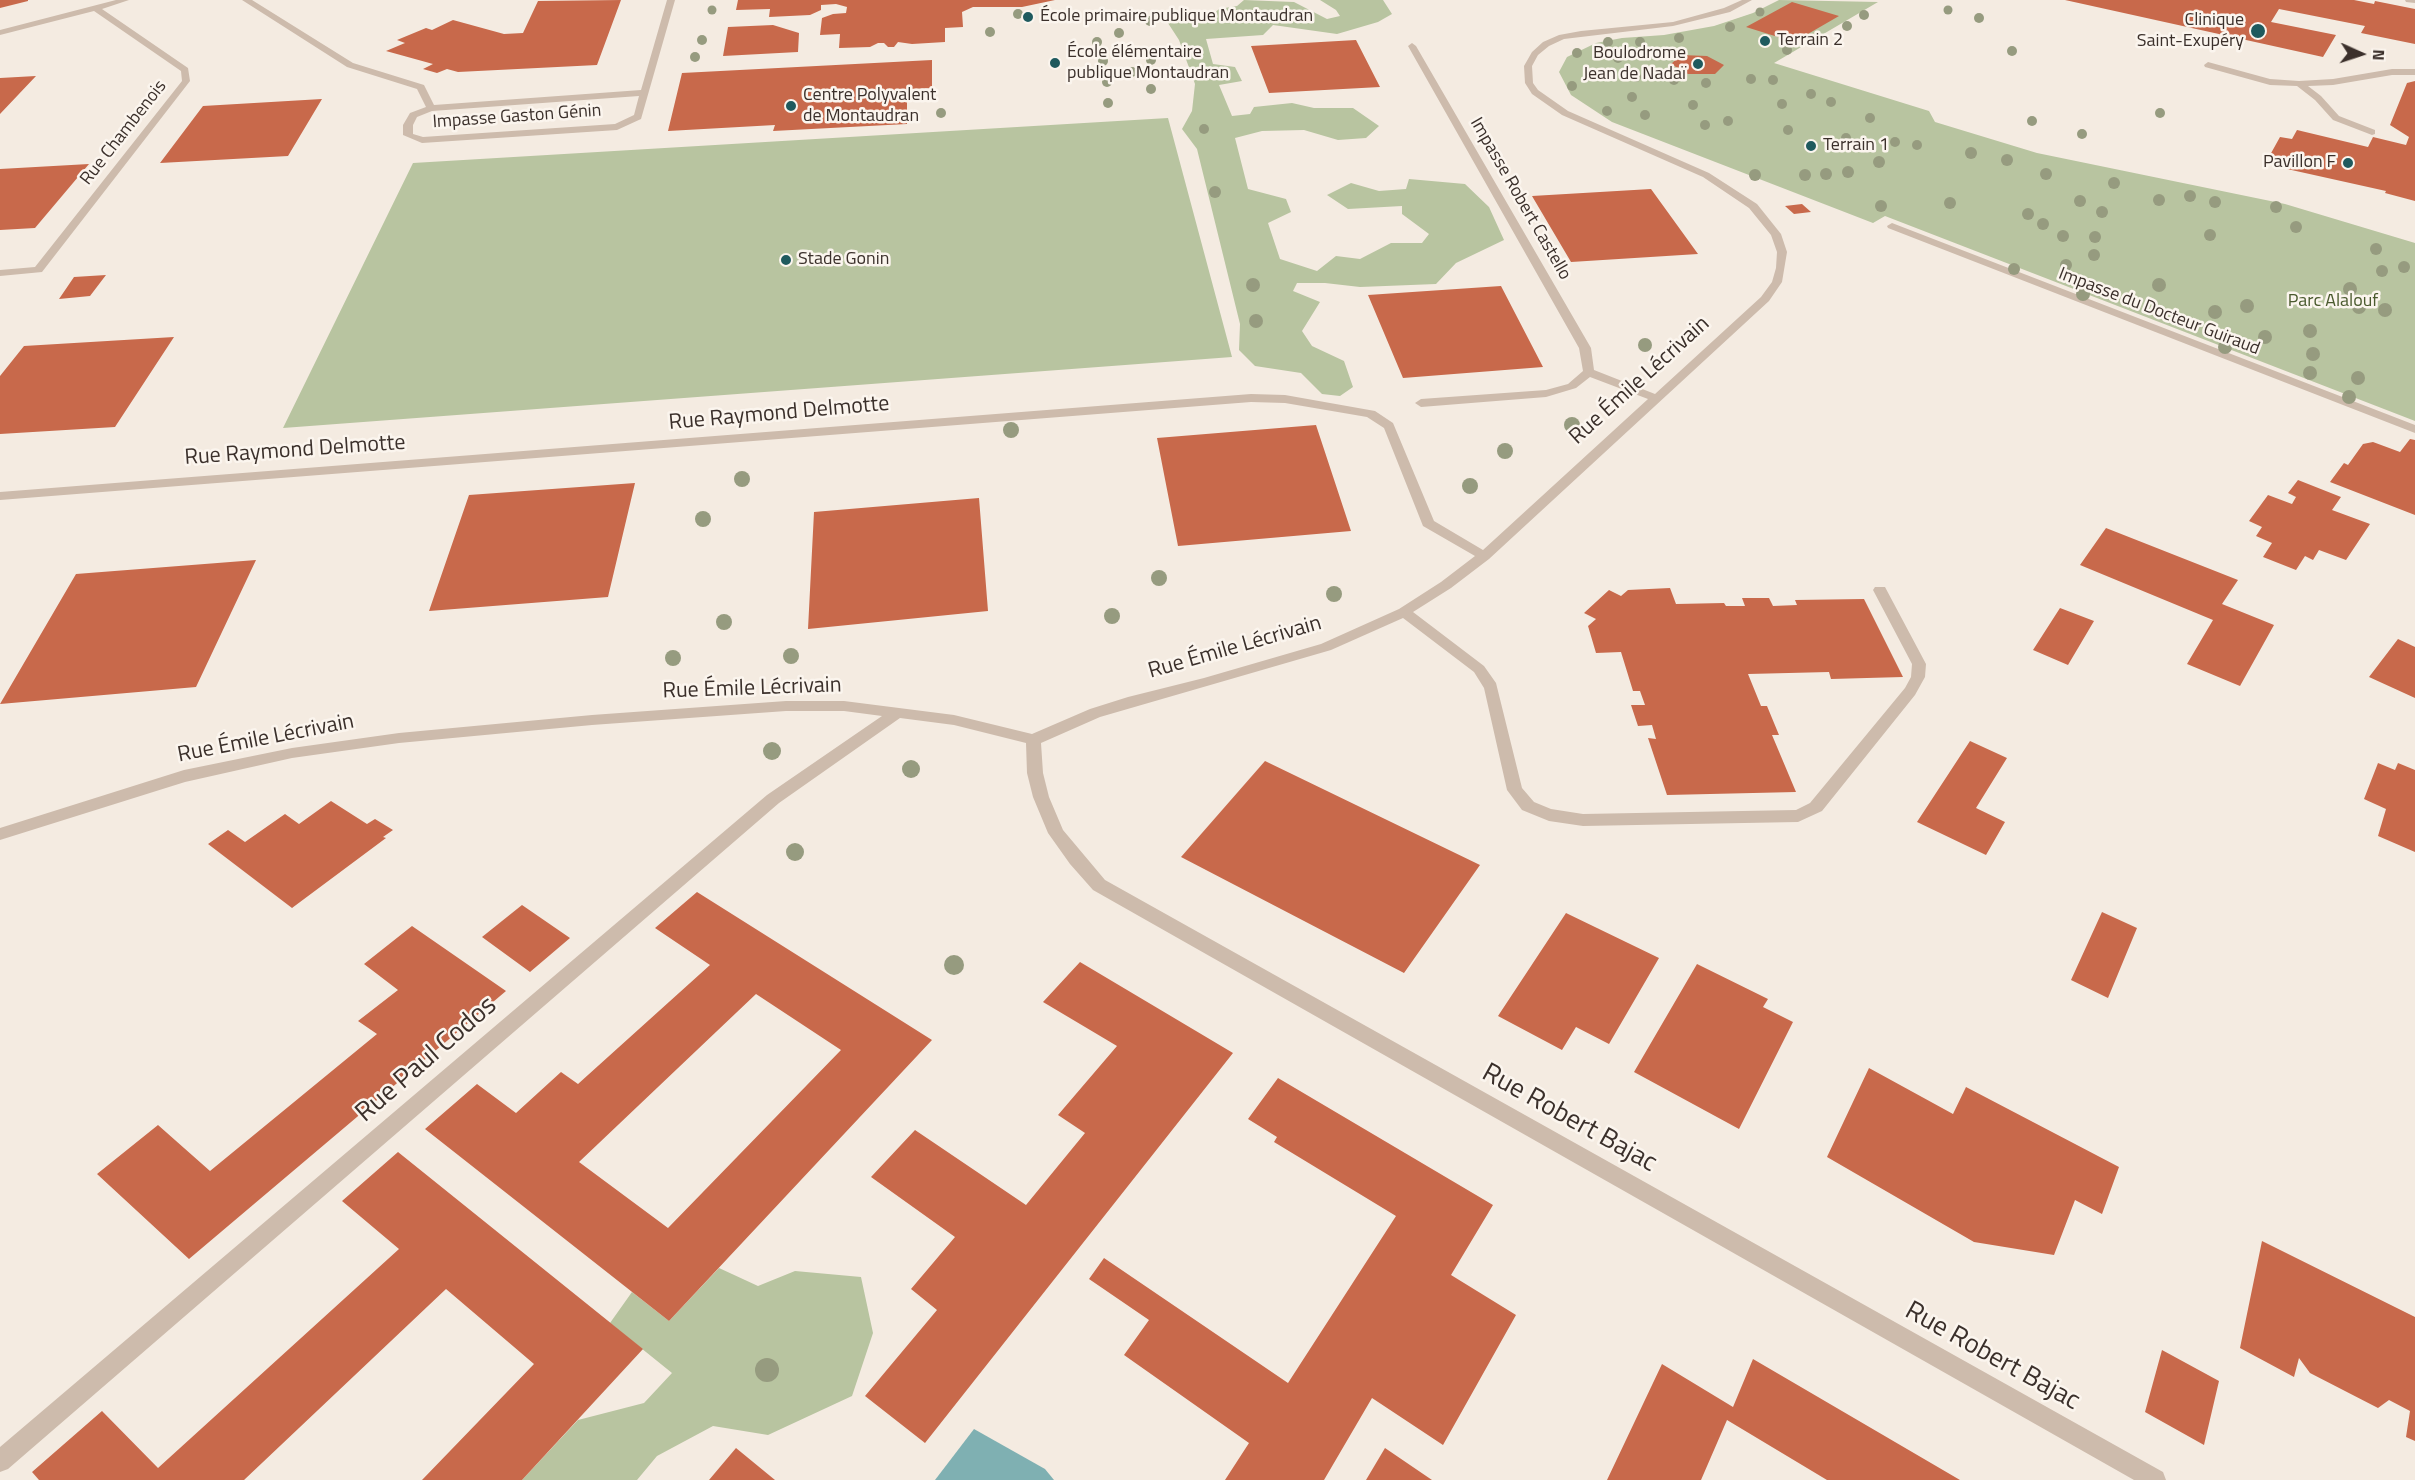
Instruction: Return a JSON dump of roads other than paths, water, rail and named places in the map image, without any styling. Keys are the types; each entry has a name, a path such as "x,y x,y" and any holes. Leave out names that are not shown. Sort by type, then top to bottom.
{"street":[{"path":"0,33 125,0"},
{"path":"246,0 350,65 421,87 431,108"},
{"name":"Impasse Gaston Génin","path":"643,93 431,108 413,115 408,125 408,135 422,140 618,127 638,117 671,0"},
{"name":"Rue Émile Lécrivain","path":"0,834 184,776 292,753 375,741 592,720 786,706 844,706 899,712 993,728 1033,740 1095,713 1133,700 1205,683 1326,647 1404,612 1446,585 1484,555 1765,299 1777,282 1782,252 1776,234 1753,206 1706,175 1565,113 1535,92 1529,83 1528,66 1535,54 1546,44 1562,37 1589,32 1673,24 1727,10 1748,0"},
{"path":"2409,0 2415,1"},
{"name":"Rue Chambenois","path":"0,273 38,270 186,81 186,70 96,8"},
{"name":"Impasse Robert Castello","path":"1412,46 1585,348 1589,372"},
{"path":"2208,65 2270,82 2299,84 2333,82 2392,72 2415,72"},
{"path":"2299,84 2318,98 2336,118 2372,132"},
{"name":"Impasse du Docteur Guiraud","path":"1892,226 2415,429"},
{"path":"1421,403 1546,393 1572,386 1589,372 1655,398"},
{"name":"Rue Raymond Delmotte","path":"0,496 1239,399 1285,399 1371,414 1389,426 1428,523 1484,555"},
{"path":"1404,612 1479,669 1491,687 1515,790 1527,806 1549,815 1583,820 1798,816 1816,807 1910,691 1918,677 1919,664 1880,590"},
{"name":"Rue Paul Codos","path":"0,1461 773,799 899,712"},
{"name":"Rue Robert Bajac","path":"1033,740 1035,773 1041,797 1056,833 1076,861 1099,885 2156,1480"}],"water":[{"path":"974,1429 1045,1469 1054,1480 935,1480"}],"place":[{"name":"École primaire publique Montaudran","path":"1028,17"},
{"name":"Clinique Saint-Exupéry","path":"2258,31"},
{"name":"Terrain 2","path":"1765,41"},
{"name":"École élémentaire publique Montaudran","path":"1055,63"},
{"name":"Boulodrome Jean de Nadaï","path":"1698,64"},
{"name":"Centre Polyvalent de Montaudran","path":"791,106"},
{"name":"Terrain 1","path":"1811,146"},
{"name":"Pavillon F","path":"2348,163"},
{"name":"Stade Gonin","path":"786,260"}],"park label":[{"name":"Parc Alalouf","path":"2333,302"}]}
